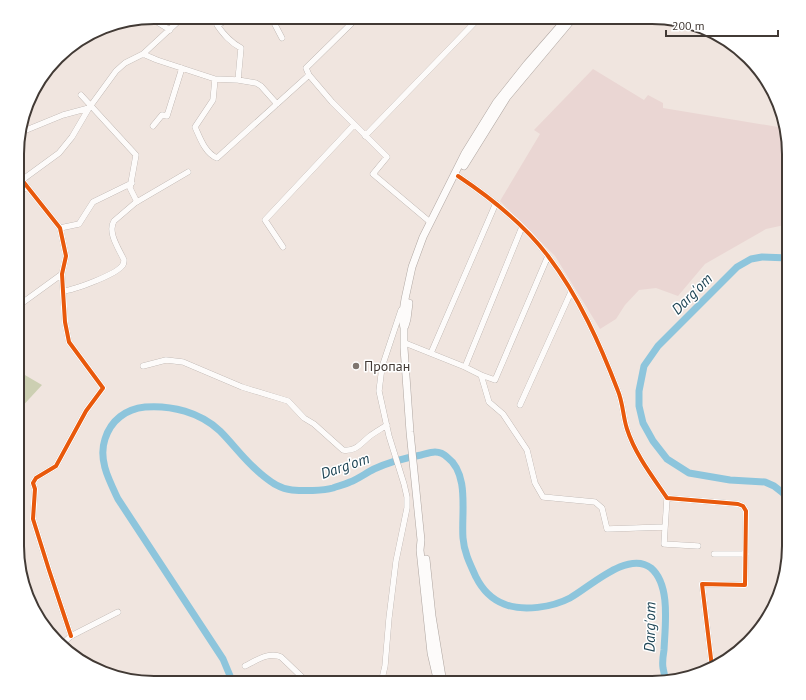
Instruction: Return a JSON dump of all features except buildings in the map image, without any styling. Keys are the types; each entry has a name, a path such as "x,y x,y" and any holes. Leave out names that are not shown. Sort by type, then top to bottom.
{"main road":[{"path":"436,676 431,653 427,622 420,550 421,540 410,432 404,328 402,318 405,299 412,267 423,237 465,153 505,96 562,24"},
{"path":"404,328 407,319 413,280 425,244 434,221 458,176 505,96 568,24"},
{"path":"421,540 425,549 432,616 442,676"}],"street":[{"path":"160,24 170,30"},
{"path":"24,175 59,153 72,137 90,107 116,71 125,63 143,54 176,24"},
{"path":"219,24 217,25 226,38 241,48 238,80"},
{"path":"275,24 282,38"},
{"path":"351,24 306,68 309,75 332,102 387,157 373,174 430,222"},
{"path":"365,136 473,24"},
{"path":"143,54 215,79 238,80 256,83 261,86 277,104"},
{"path":"153,126 162,115 167,116 182,68"},
{"path":"215,79 213,100 195,127 204,147 217,158 309,75"},
{"path":"81,95 90,107 136,156 130,188 137,202"},
{"path":"26,130 63,115 90,107"},
{"path":"283,247 265,220 354,125"},
{"path":"63,291 69,291 93,283 121,268 124,260 112,232 112,224 137,202 188,172"},
{"path":"458,176 477,188 522,227 548,256 584,311 619,393 627,430 642,461 667,498 664,544 698,546"},
{"path":"24,183 60,228 66,256 62,274 65,322 69,342 103,388 86,411 56,466 36,478 33,483 35,489 33,519 71,636"},
{"path":"60,228 79,224 93,202 132,183"},
{"path":"24,189 27,186"},
{"path":"431,353 496,204"},
{"path":"465,367 522,227"},
{"path":"405,343 495,380 548,256"},
{"path":"24,302 62,274"},
{"path":"520,405 571,292"},
{"path":"383,676 396,561 407,513 407,497 386,425 379,391 382,367 405,299"},
{"path":"143,366 166,360 183,362 242,387 288,402 304,418 314,424 343,450 355,449 386,425"},
{"path":"481,375 489,402 503,414 527,450 535,483 543,497 595,502 602,508 607,529 665,527"},
{"path":"667,498 738,504 743,506 746,511 745,585 702,584 711,662"},
{"path":"714,554 746,554"},
{"path":"65,641 71,636 118,612"},
{"path":"245,666 265,657 277,655 300,676"}],"shaded area":[{"path":"593,69 644,100 648,95 663,103 663,108 779,127 782,146 782,226 766,229 705,264 678,296 656,288 639,290 625,305 616,319 600,329 555,256 500,201 540,134 534,130"}],"green space":[{"path":"24,374 42,385 24,404"}],"waterway":[{"name":"Darg'om","path":"782,258 762,257 751,259 737,267 658,346 644,366 639,391 639,406 643,423 653,441 667,459 689,473 730,480 765,482 774,486 782,492"},
{"name":"Darg'om","path":"230,676 223,659 118,499 108,477 103,455 105,439 115,421 132,410 145,407 165,407 185,411 204,419 220,431 261,474 271,482 292,490 324,490 333,488 353,481 374,469 391,462 432,452 443,454 454,464 459,473 463,495 463,538 465,548 476,577 487,593 499,602 520,608 547,606 570,598 609,572 621,567 631,564 642,564 651,568 657,575 662,585 664,595 666,618 663,657 665,675"}],"cycle path":[{"path":"458,176 483,193 518,222 539,244 559,272 579,304 604,356 620,396 630,438 644,465 667,498 738,504 743,506 746,511 745,585 702,584 711,662"},
{"path":"24,183 60,228 66,256 62,274 65,322 69,342 103,388 86,411 56,466 36,478 33,483 35,489 33,519 71,636"}],"place":[{"name":"Пропан","path":"356,366"}]}
